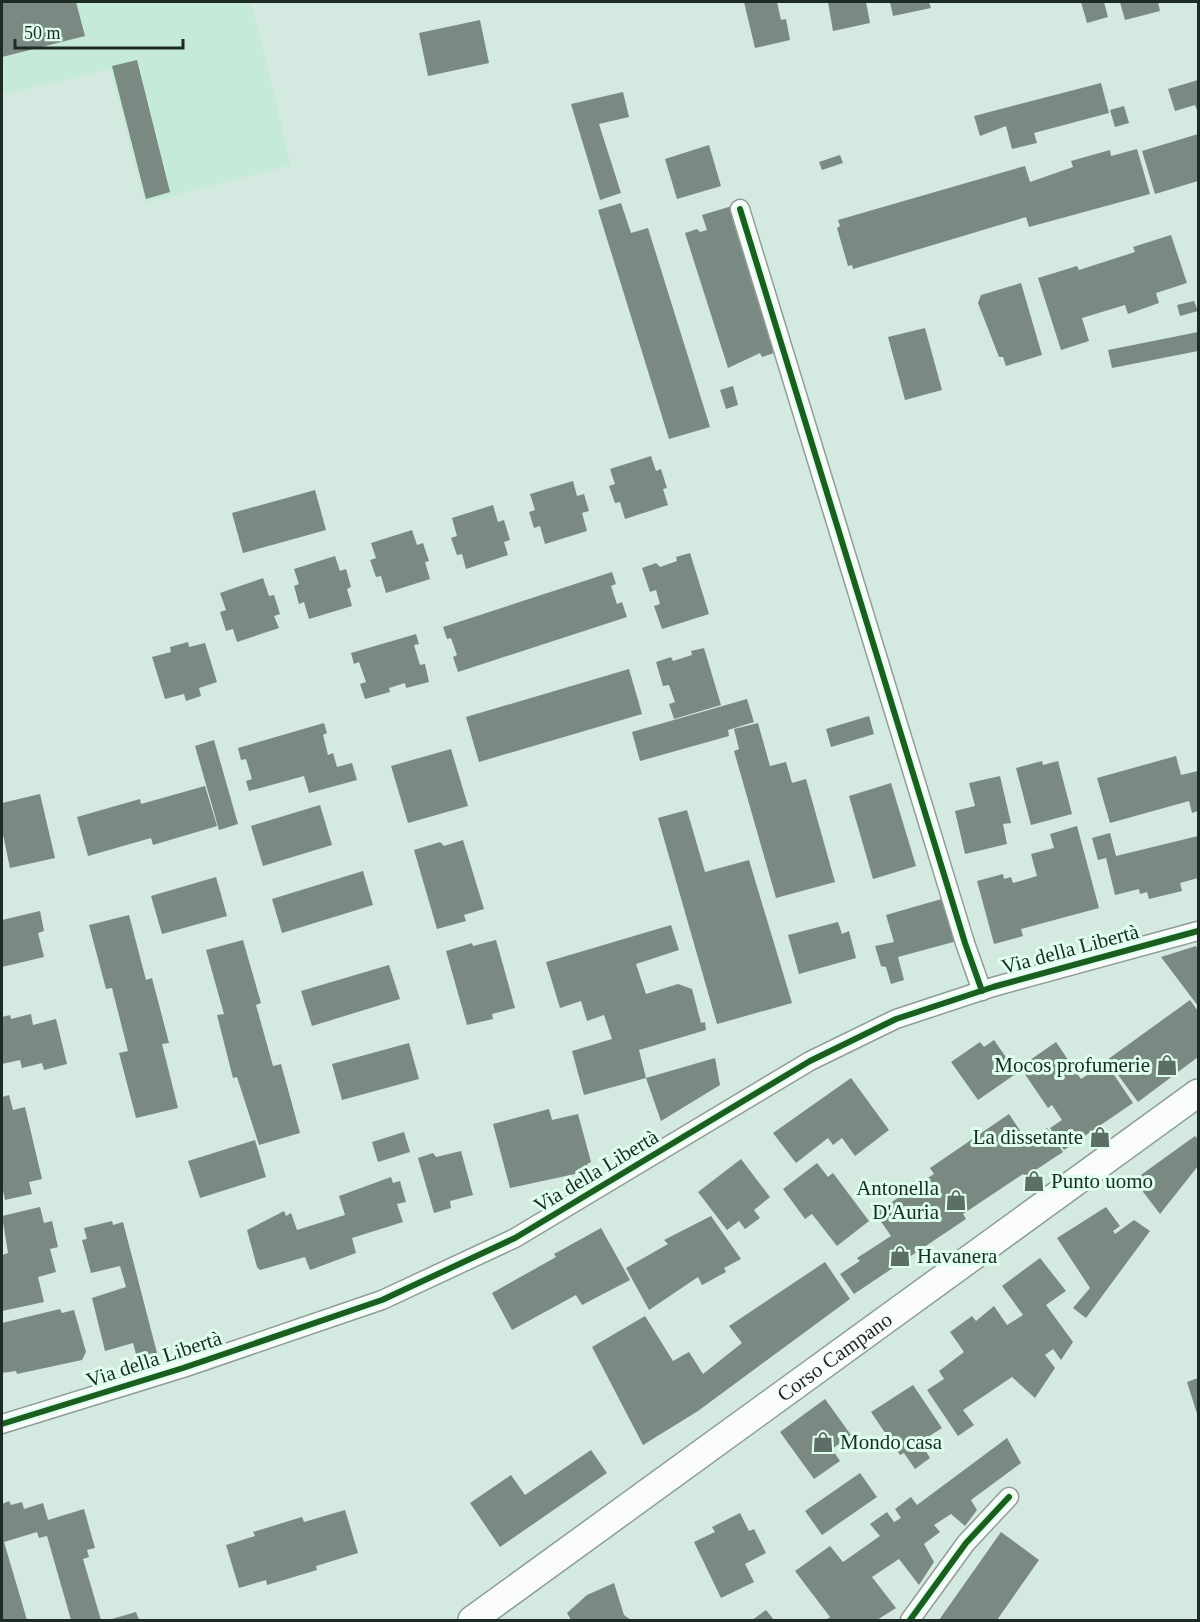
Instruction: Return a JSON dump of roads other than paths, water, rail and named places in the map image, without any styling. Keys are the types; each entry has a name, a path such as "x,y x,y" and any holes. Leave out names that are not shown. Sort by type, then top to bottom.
{"main road":[{"name":"Corso Campano","path":"472,1620 1198,1093"}],"street":[{"path":"740,209 965,943 982,990"},
{"name":"Via della Libertà","path":"2,1424 183,1368 382,1300 515,1238 849,1040 896,1019 982,990 1198,931"},
{"path":"910,1620 966,1543 1009,1497"}],"place":[{"name":"Mocos profumerie","path":"1167,1065"},
{"name":"La dissetante","path":"1100,1137"},
{"name":"Punto uomo","path":"1034,1181"},
{"name":"Antonella D'Auria","path":"956,1200"},
{"name":"Havanera","path":"900,1256"},
{"name":"Mondo casa","path":"823,1442"}]}
